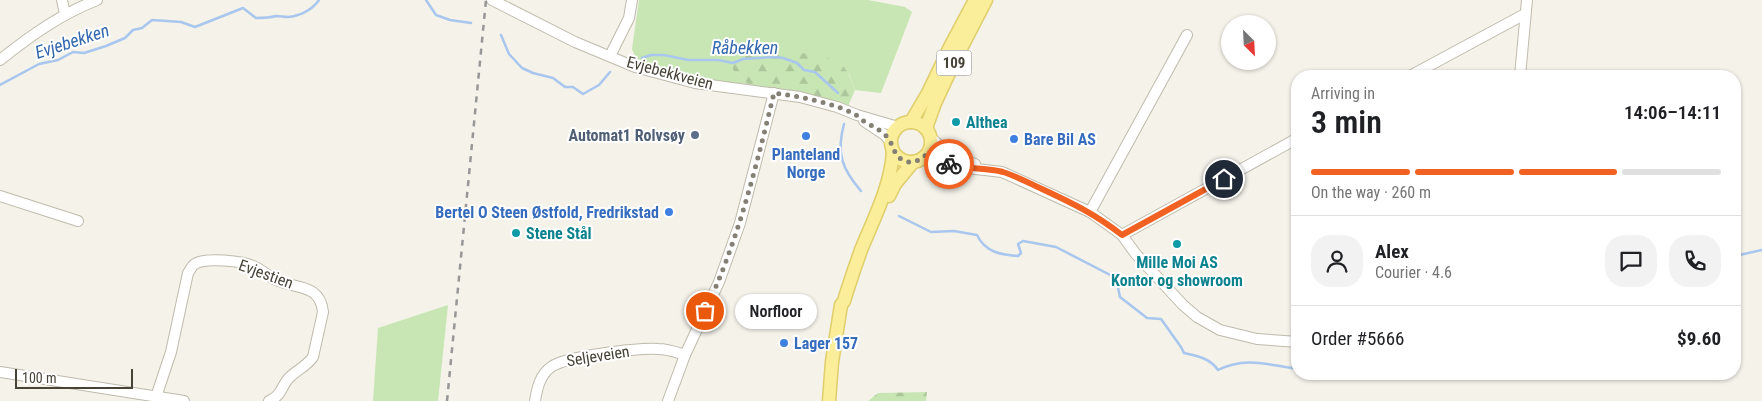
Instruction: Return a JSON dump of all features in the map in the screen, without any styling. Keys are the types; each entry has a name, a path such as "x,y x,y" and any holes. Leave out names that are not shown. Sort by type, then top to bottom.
{"main road":[{"name":"109","path":"911,122 928,93 975,0"},
{"name":"109","path":"926,155 931,147 929,133 935,103 986,0"},
{"path":"829,401 841,306 854,268 878,212 892,165 893,134 904,123 911,122 919,123 929,133"},
{"path":"892,146 898,157 905,161 920,160 926,155"},
{"path":"878,212 886,202 895,184 912,162"},
{"path":"835,401 838,354 846,306 844,301"}],"street":[{"path":"62,0 65,14"},
{"path":"0,60 31,36 65,14 97,0"},
{"name":"Evjebekkveien","path":"492,0 575,42 635,67 695,83 800,97 898,127"},
{"path":"610,56 629,18 632,0"},
{"path":"1520,70 1527,0"},
{"path":"1421,70 1525,14"},
{"path":"1090,212 1187,35"},
{"path":"668,401 685,355 719,282 740,224 774,93"},
{"name":"Evjebekkveien","path":"857,116 885,135 892,146"},
{"path":"929,133 951,155 982,169"},
{"path":"1122,235 1291,142"},
{"path":"926,155 958,167 1002,172 1090,212 1122,235 1135,253 1183,305 1209,324 1233,334 1257,339 1291,341"},
{"path":"0,196 78,221"},
{"name":"Evjestien","path":"156,397 171,352 188,273 195,264 202,262 243,262 254,266 277,280 307,288 316,294 323,307 313,358 288,380 276,398 269,401"},
{"name":"Seljeveien","path":"535,401 541,378 553,365 563,361 605,354 658,349 675,351 685,355"},
{"path":"0,372 184,401"}],"green space":[{"path":"639,0 868,0 905,7 912,12 881,93 855,90 849,74 751,54 732,56 733,70 748,84 692,80 644,66 635,56 632,49"},
{"path":"773,50 817,56 834,60 842,65 851,79 855,90 849,108 748,84 733,70 731,56"},
{"path":"448,305 438,401 373,401 378,328"},
{"path":"927,392 926,401 868,401 878,393"}],"waterway":[{"name":"Evjebekken","path":"0,85 39,64 58,60 73,52 84,53 125,38 133,30 142,28 152,20 181,22 195,27 243,8 256,18 288,17 305,12 319,0"},
{"name":"Evjebekken","path":"426,0 436,15 450,20 471,23"},
{"name":"Råbekken","path":"501,35 509,54 522,68 553,78 565,87 573,87 583,94 599,85 610,72"},
{"name":"Råbekken","path":"642,58 651,55 664,55 688,60 718,60 733,63 743,59 783,58 797,63 804,70 815,72 838,93"},
{"name":"Råbekken","path":"844,124 841,144 842,160 849,175 861,191"},
{"name":"Råbekken","path":"899,216 931,232 954,231 977,235 980,241 989,249 1006,255 1018,256 1021,253 1018,244 1023,241 1056,247 1116,278 1120,297 1147,318 1161,319 1184,353 1207,360 1218,370 1238,363 1248,362 1291,368"},
{"name":"Råbekken","path":"1741,255 1762,250"}],"railway":[{"path":"447,401 486,0"}],"way so far":[{"path":"705,311 719,282 740,224 774,93 800,97 837,107 857,116 885,135 891,142 893,151 905,161 920,160 926,155 949,164"}],"place":[{"name":"Althea","path":"956,122"},
{"name":"Automat1 Rolvsøy","path":"695,135"},
{"name":"Planteland Norge","path":"806,136"},
{"name":"Bare Bil AS","path":"1014,139"},
{"name":"Bertel O Steen Østfold, Fredrikstad","path":"669,212"},
{"name":"Stene Stål","path":"516,233"},
{"name":"Mille Moi AS Kontor og showroom","path":"1177,244"},
{"name":"Norfloor","path":"705,311"},
{"name":"Lager 157","path":"784,343"}],"route":[{"path":"949,164 958,167 1002,172 1090,212 1122,235 1224,179"}]}
